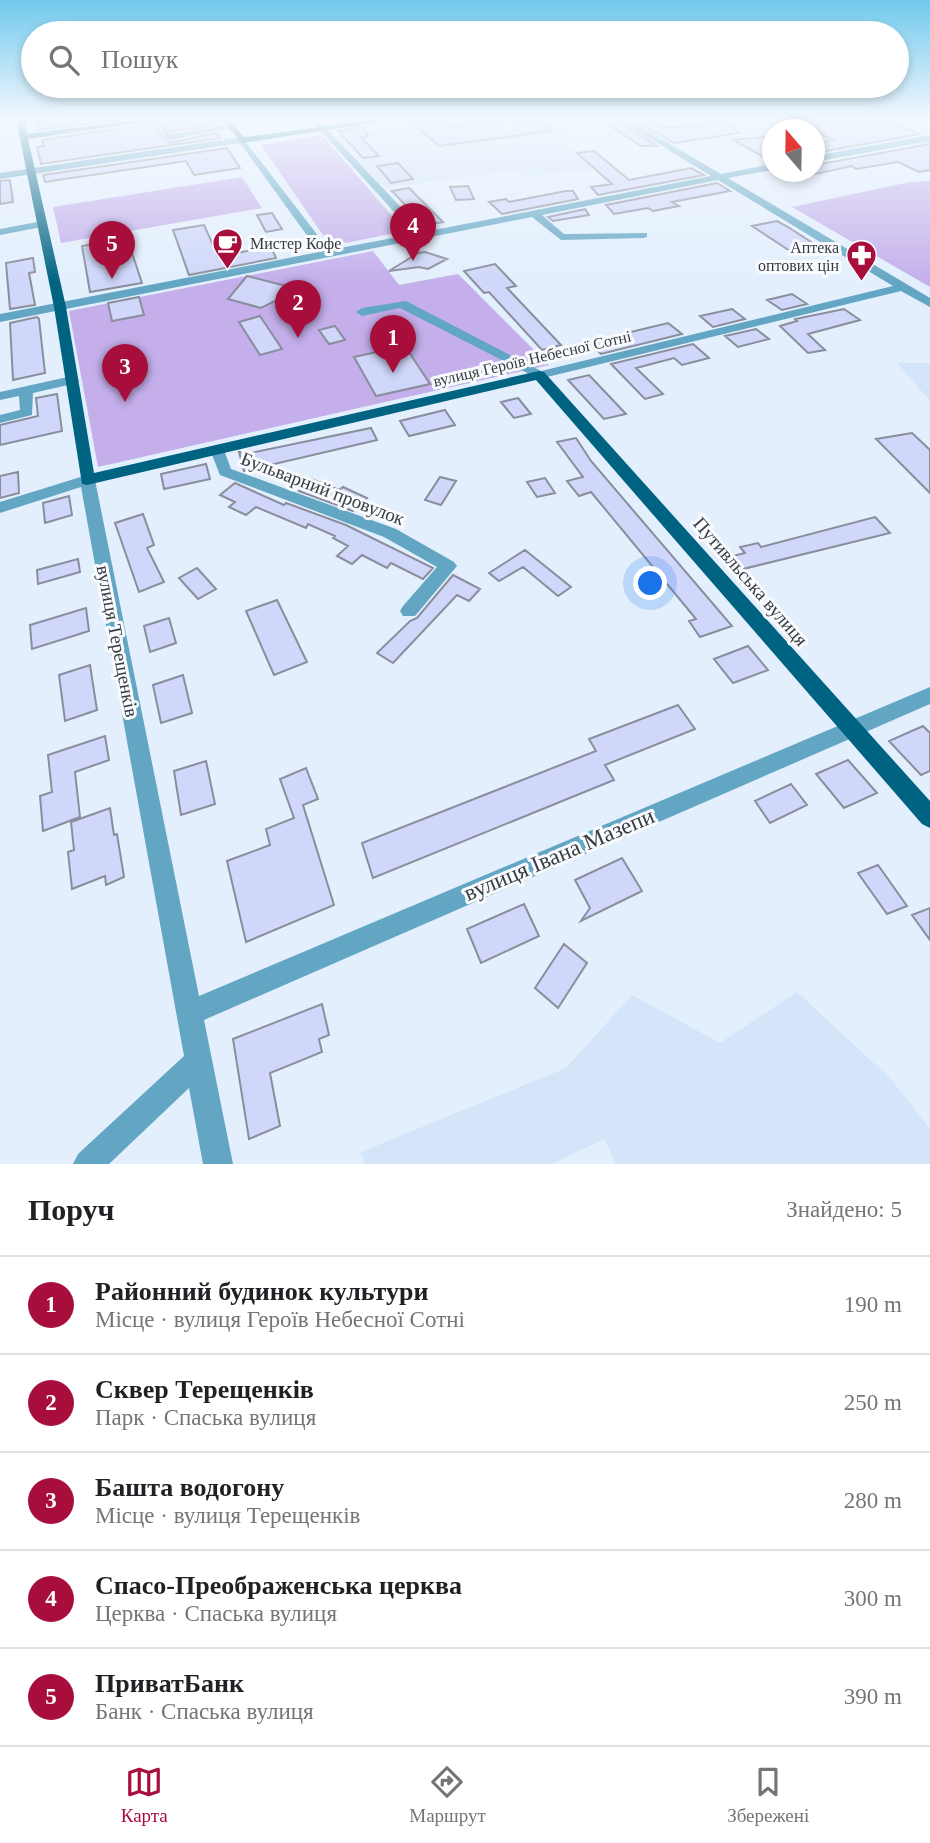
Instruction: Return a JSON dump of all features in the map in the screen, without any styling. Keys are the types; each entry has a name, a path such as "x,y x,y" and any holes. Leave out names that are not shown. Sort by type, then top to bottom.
{"main road":[{"name":"вулиця Терещенків","path":"31,173 60,307 87,480"},
{"name":"вулиця Героїв Небесної Сотні","path":"87,480 539,375"},
{"name":"Путивльська вулиця","path":"539,375 930,817"}],"street":[{"path":"0,176 21,173"},
{"path":"267,173 326,253"},
{"path":"364,173 420,234"},
{"path":"711,173 930,303"},
{"path":"0,318 742,173"},
{"path":"534,213 561,237 643,235"},
{"path":"0,221 41,219"},
{"path":"0,232 41,219"},
{"name":"вулиця Героїв Небесної Сотні","path":"539,375 904,287"},
{"path":"362,312 402,304 539,375"},
{"path":"0,396 72,380"},
{"path":"0,419 27,412 26,391"},
{"name":"Бульварний провулок","path":"217,450 225,472 390,533 448,566 409,611"},
{"path":"0,508 87,480"},
{"name":"вулиця Терещенків","path":"87,480 218,1164"},
{"name":"вулиця Івана Мазепи","path":"189,1013 930,695"},
{"path":"88,1164 199,1060"}],"shaded area":[{"path":"281,173 355,173 405,231 346,243 323,235"},
{"path":"371,173 493,173 384,188"},
{"path":"521,173 558,173 524,177"},
{"path":"242,177 262,208 61,243 53,207"},
{"path":"930,181 930,287 792,207 910,182"},
{"path":"373,251 399,285 458,274 549,365 98,467 69,311"},
{"path":"897,363 930,363 930,401"},
{"path":"797,992 891,1079 930,1129 930,1164 616,1164 605,1139 551,1164 365,1164 361,1152 566,1068 632,995 720,1043"}],"building":[{"path":"54,173 103,173 45,182 43,175"},
{"path":"383,173 408,173 413,179 391,183"},
{"path":"600,173 621,173 629,180 664,173 704,175 598,195 591,187 612,184"},
{"path":"10,180 13,202 0,204 0,181"},
{"path":"717,183 730,191 672,202 679,206 653,211 648,208 614,214 606,205"},
{"path":"468,186 474,199 456,200 450,187"},
{"path":"409,188 443,222 424,225 392,191"},
{"path":"573,191 578,199 502,214 489,202 506,199 509,202"},
{"path":"585,209 589,215 553,221 548,217"},
{"path":"272,213 282,229 266,232 257,215"},
{"path":"777,221 825,251 805,255 796,250 790,251 752,226"},
{"path":"204,225 218,256 271,247 276,258 189,275 173,230"},
{"path":"127,238 142,283 90,292 82,246"},
{"path":"425,252 447,259 428,269 419,267 389,271 418,253"},
{"path":"33,258 35,272 29,273 35,305 10,309 6,263"},
{"path":"495,264 516,286 507,288 561,345 542,350 489,292 484,293 464,271"},
{"path":"247,276 290,287 279,299 261,308 228,299"},
{"path":"792,294 807,304 782,310 767,300"},
{"path":"139,297 144,315 112,321 108,303"},
{"path":"732,309 745,319 713,327 700,316"},
{"path":"844,309 860,320 808,334 825,350 808,353 780,326 797,321 795,319"},
{"path":"260,316 282,349 260,355 239,322"},
{"path":"37,317 45,373 13,380 10,323"},
{"path":"668,323 682,334 601,354 589,342"},
{"path":"335,326 345,340 329,344 319,330"},
{"path":"756,329 769,339 738,347 725,336"},
{"path":"693,344 709,358 682,365 674,358 636,368 663,394 645,399 611,364"},
{"path":"405,346 430,384 376,396 354,357"},
{"path":"589,375 626,414 604,419 568,380"},
{"path":"57,394 62,431 0,445 0,425 38,416 36,398"},
{"path":"518,398 531,414 514,418 501,402"},
{"path":"445,410 455,425 409,436 400,421"},
{"path":"371,428 377,440 244,471 239,452 246,454"},
{"path":"912,433 930,450 930,493 876,439"},
{"path":"576,438 591,461 732,626 700,637 689,621 696,619 591,492 579,496 567,481 583,477 557,442"},
{"path":"206,464 210,479 164,489 161,474"},
{"path":"18,472 19,493 0,498 0,476"},
{"path":"440,477 456,481 441,505 425,500"},
{"path":"545,478 555,493 537,497 527,482"},
{"path":"311,479 339,490 343,487 367,498 353,511 299,491"},
{"path":"235,483 284,505 286,503 346,525 433,568 423,579 391,563 387,568 362,555 352,564 337,556 348,546 333,538 335,536 308,524 306,528 256,507 246,515 229,507 235,502 220,495"},
{"path":"69,496 72,515 45,523 43,503"},
{"path":"143,514 154,545 147,548 164,582 139,592 115,523"},
{"path":"875,517 890,533 739,570 729,557 745,553 740,547 758,543 761,547"},
{"path":"525,550 571,587 558,596 523,567 499,581 489,573"},
{"path":"78,559 80,572 38,584 37,570"},
{"path":"197,568 216,589 198,599 179,578"},
{"path":"453,575 480,589 469,601 457,595 393,663 377,653 410,621 417,618"},
{"path":"277,600 307,662 274,675 246,611"},
{"path":"86,608 89,631 32,649 30,625"},
{"path":"169,618 176,643 150,652 144,626"},
{"path":"748,646 768,670 733,683 714,659"},
{"path":"90,665 97,710 65,721 59,675"},
{"path":"183,675 192,713 161,723 153,685"},
{"path":"678,705 695,729 605,765 614,780 373,878 362,843 596,751 589,739"},
{"path":"923,726 930,733 930,771 921,775 889,741"},
{"path":"105,736 109,760 75,772 80,817 43,831 40,796 52,792 48,755"},
{"path":"848,760 877,793 844,808 816,774"},
{"path":"206,761 215,804 181,815 174,771"},
{"path":"306,768 318,799 303,805 334,905 246,942 227,861 270,845 266,829 294,818 280,779"},
{"path":"791,784 807,805 770,823 755,801"},
{"path":"110,808 124,877 106,885 105,876 72,889 68,852 74,850 71,822"},
{"path":"622,858 642,891 581,921 590,908 575,880"},
{"path":"878,865 907,906 887,914 858,873"},
{"path":"524,904 539,936 481,963 467,929"},
{"path":"930,908 930,940 912,915"},
{"path":"564,944 587,963 558,1008 535,988"},
{"path":"322,1004 329,1035 319,1039 322,1052 270,1073 280,1126 249,1139 233,1039"}],"place":[{"name":"Спасо-Преображенська церква","path":"413,261"},
{"name":"Мистер Кофе","path":"227,270"},
{"name":"ПриватБанк","path":"112,279"},
{"name":"Аптека оптових цін","path":"862,283"},
{"name":"Сквер Терещенків","path":"298,338"},
{"name":"Районний будинок культури","path":"393,373"},
{"name":"Башта водогону","path":"125,402"}]}
